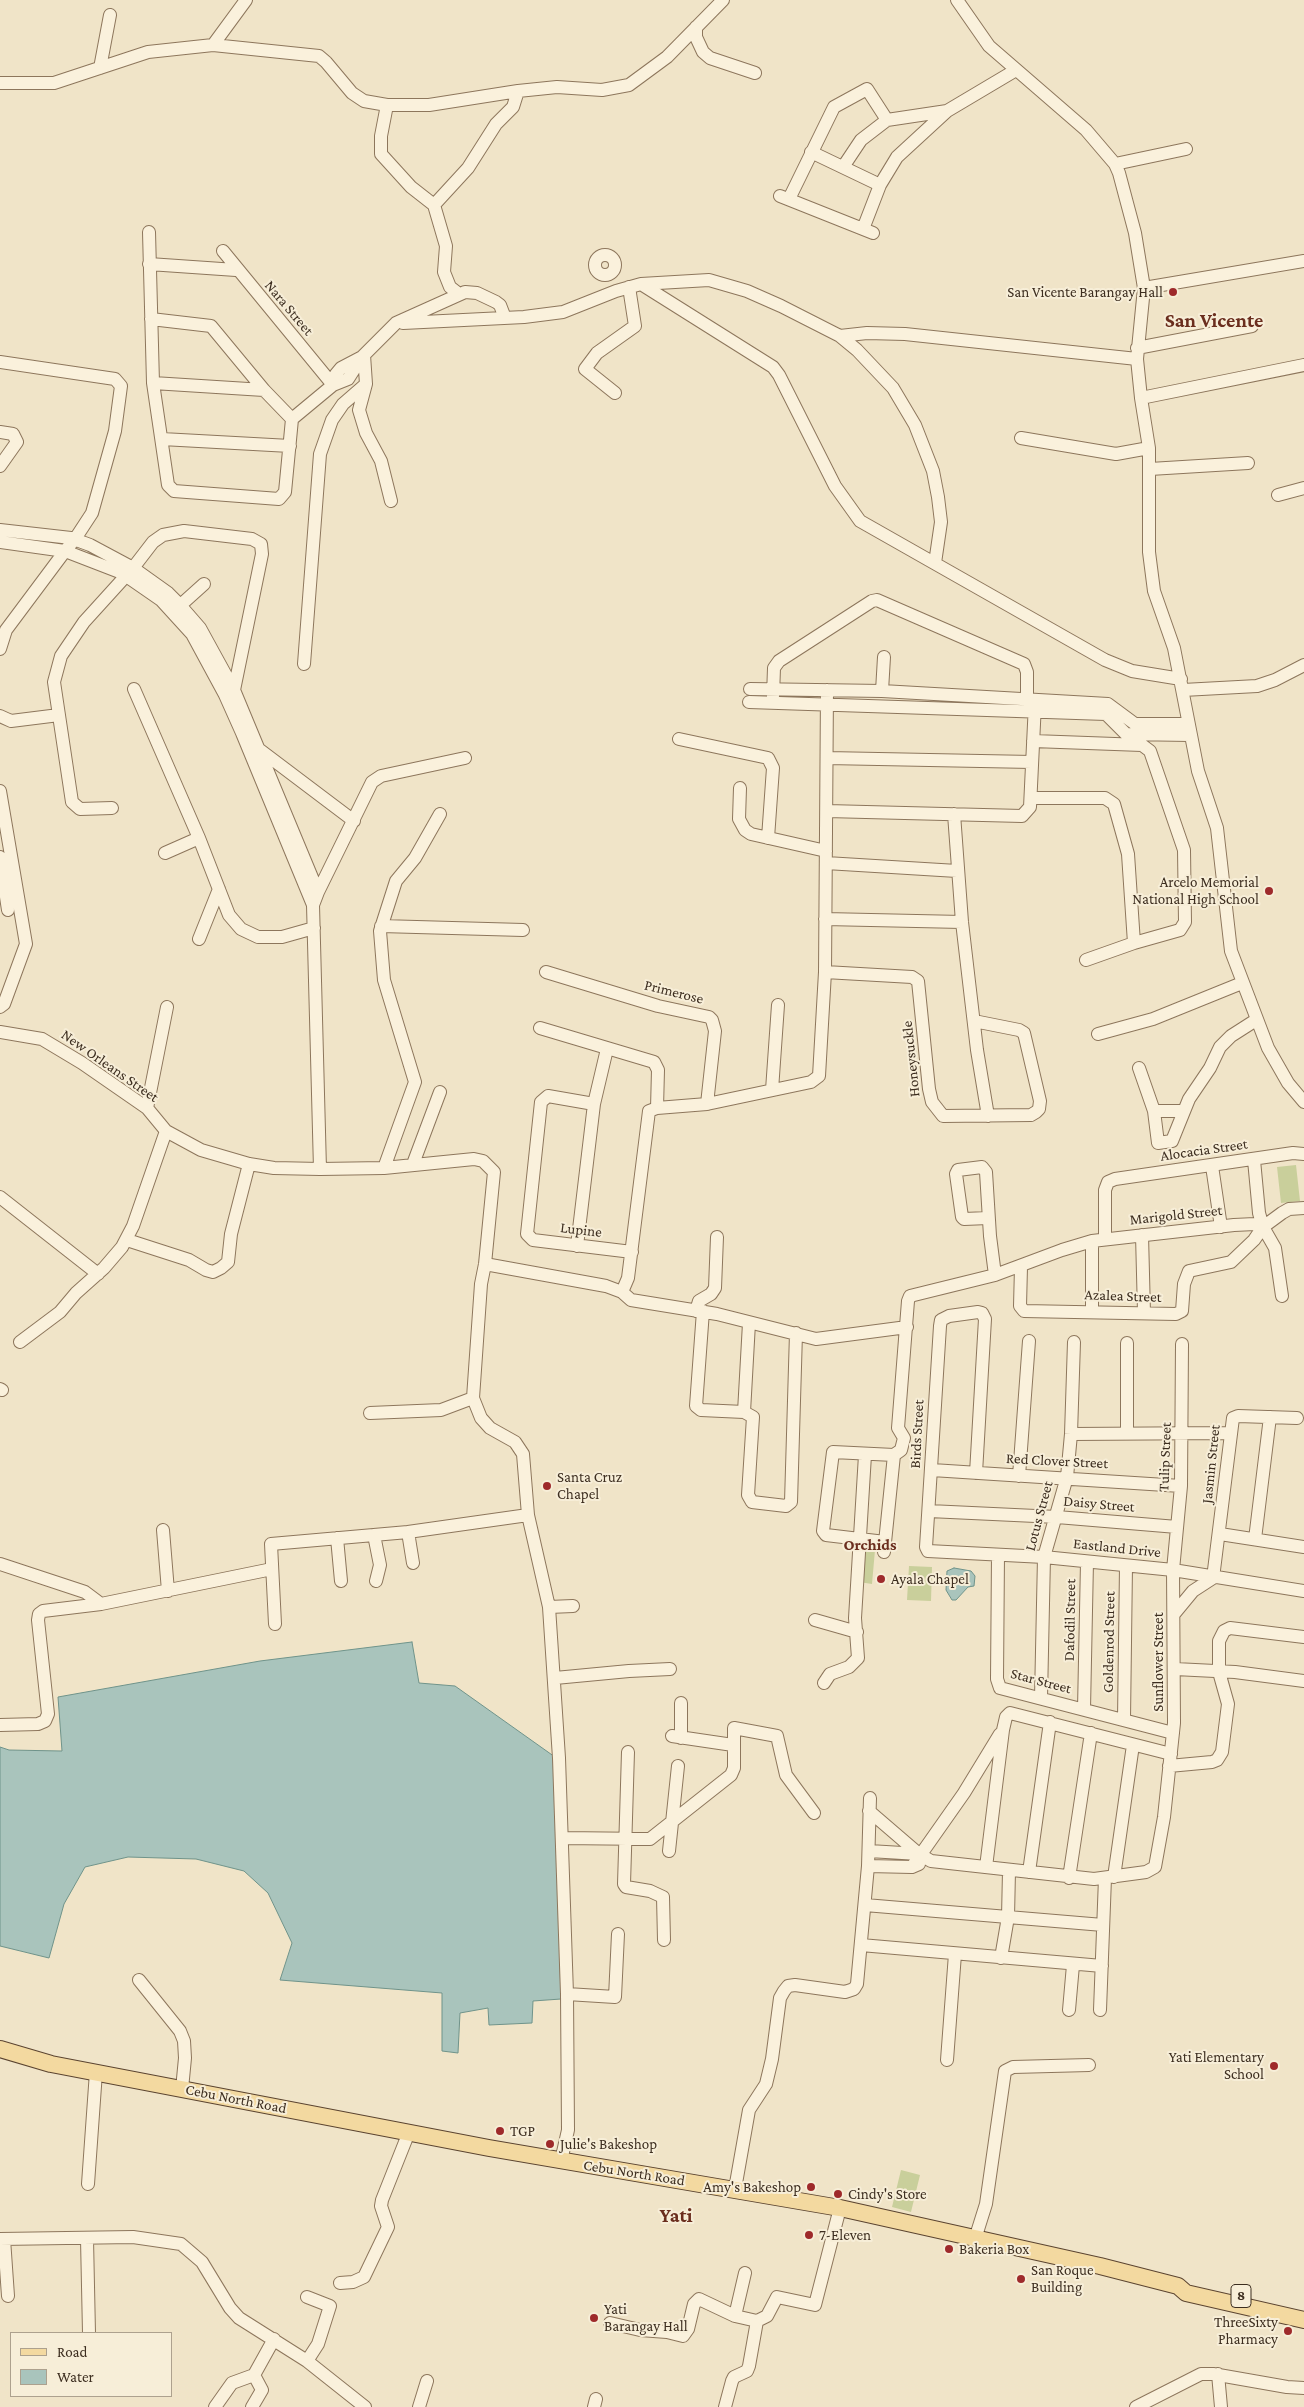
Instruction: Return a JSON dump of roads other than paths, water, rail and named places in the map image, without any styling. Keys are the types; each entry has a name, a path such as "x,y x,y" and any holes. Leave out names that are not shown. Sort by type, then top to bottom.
{"main road":[{"name":"Cebu North Road","path":"0,2049 51,2064 561,2161 840,2208 1100,2266 1178,2286 1186,2293 1304,2320"},
{"name":"Cebu North Road","path":"1178,2286 1189,2283 1304,2310"}],"street":[{"path":"212,46 246,0"},
{"path":"0,83 54,83 148,52 212,46 319,56 352,93 364,101 387,105 429,105 557,87 602,90 629,86 667,57 724,0"},
{"path":"956,0 989,46 1086,130 1115,164 1119,173 1136,233 1144,288 1137,354 1141,398 1149,448 1149,552 1154,591 1174,648 1198,771 1217,828 1226,922 1231,951 1268,1048 1288,1083 1304,1102"},
{"path":"100,68 110,15"},
{"path":"696,27 696,37 703,52 710,58 755,73"},
{"path":"887,120 869,90 865,89 832,110 811,152 784,198 868,231 880,186 897,157 947,111 1016,70"},
{"path":"434,205 468,168 496,124 513,107 518,91"},
{"path":"387,105 381,136 381,154 412,186 434,205 446,246 444,272 450,287 459,294"},
{"path":"843,167 861,140 887,120 947,111"},
{"path":"1115,164 1186,149"},
{"path":"811,152 880,186"},
{"path":"149,232 154,383 168,485 171,490 279,499 285,492 292,419 333,385 348,379 363,356 396,323 459,294 477,293 500,305 505,318"},
{"name":"Nara Street","path":"222,251 333,385"},
{"path":"1144,288 1304,261"},
{"path":"149,264 236,270"},
{"path":"609,274 622,289 636,318 635,326 597,353 585,369 615,393"},
{"path":"396,323 505,318 563,312 622,289 641,284 709,280 747,291 840,336 857,350 893,388 916,424 933,471 941,522 935,564"},
{"path":"641,284 773,366 779,374 835,486 860,521 935,564 1105,660 1132,671 1182,685 1257,686 1275,680 1304,664"},
{"path":"151,319 211,326 264,390 292,419"},
{"path":"840,336 867,333 904,334 1137,354 1252,326"},
{"path":"363,356 366,384 359,410 366,433 381,461 391,501"},
{"path":"0,362 115,379 121,386 114,430 92,513 75,540 64,550 6,630 0,649"},
{"path":"1141,398 1304,365"},
{"path":"154,383 264,390"},
{"path":"304,664 320,454 332,420 343,404 366,384"},
{"path":"0,432 13,434 17,442 0,466"},
{"path":"1021,438 1116,454 1149,448"},
{"path":"162,439 290,446"},
{"path":"1150,469 1248,463"},
{"path":"1278,495 1304,488"},
{"path":"0,530 75,540 129,572 161,600 177,609 230,692 318,892"},
{"path":"112,808 80,808 72,802 54,682 60,656 84,622 153,542 163,535 184,531 252,538 261,544 262,554 230,692"},
{"path":"0,542 64,550 129,572"},
{"path":"177,609 204,584"},
{"path":"773,703 774,668 778,661 872,601 877,600 1024,664 1027,672 1031,705 1033,741 1032,798 1030,807 1022,816 827,811"},
{"path":"882,691 884,657"},
{"path":"134,688 199,838 229,915 241,928 258,938 282,937 314,928"},
{"path":"750,689 882,691 1108,714 1123,732 1132,735 1189,729"},
{"path":"622,1292 628,1278 632,1252 647,1115 657,1108 707,1104 811,1082 818,1076 825,972 827,690"},
{"path":"749,702 828,705 1031,705"},
{"path":"0,716 11,721 59,715"},
{"path":"679,739 768,758 773,768 768,838"},
{"path":"1033,741 1142,745 1150,751 1184,850 1185,922 1180,930 1134,943 1086,960"},
{"path":"255,752 354,821"},
{"path":"255,752 313,905 320,1169"},
{"path":"313,905 372,782 381,776 465,758"},
{"path":"827,758 1032,762"},
{"path":"740,788 739,819 741,826 751,834 826,857 957,871"},
{"path":"0,791 9,913"},
{"path":"1032,798 1105,798 1114,804 1128,854 1134,943"},
{"path":"384,1168 415,1082 384,980 379,938 381,926 396,881 415,858 440,814"},
{"path":"954,814 962,922 988,1116"},
{"path":"165,853 199,838"},
{"path":"0,857 9,913 25,948 2,1005"},
{"path":"198,939 219,889"},
{"path":"825,919 962,922"},
{"path":"381,926 523,930"},
{"name":"Primerose","path":"546,972 658,1006 709,1017 715,1030 707,1104"},
{"name":"Honeysuckle","path":"825,972 912,977 918,981 932,1102 943,1116 1031,1115 1039,1109 1040,1101 1024,1033 1019,1030 974,1021"},
{"path":"1098,1034 1153,1019 1242,983"},
{"path":"772,1090 778,1005"},
{"path":"148,1108 166,1007"},
{"path":"1139,1068 1154,1111 1158,1143 1172,1141 1183,1111 1220,1047 1235,1033 1256,1020"},
{"path":"540,1028 654,1062 658,1070 657,1108"},
{"name":"New Orleans Street","path":"0,1032 42,1039 82,1063 148,1108 166,1132"},
{"path":"577,1246 594,1104 608,1049"},
{"path":"413,1164 440,1092"},
{"name":"Lupine","path":"594,1104 548,1096 544,1097 541,1102 528,1236 533,1240 632,1252"},
{"path":"1154,1111 1183,1111"},
{"path":"20,1342 60,1312 76,1293 98,1274 127,1240 166,1132 201,1150 249,1164 274,1168 384,1168 474,1159 484,1161 494,1172 486,1264 481,1284 473,1398 481,1418 490,1428 515,1442 522,1451 528,1515 549,1607 555,1678 568,1994 568,2130 561,2161"},
{"name":"Alocacia Street","path":"1105,1239 1105,1190 1108,1182 1116,1179 1293,1153 1304,1154"},
{"path":"1254,1160 1259,1214 1262,1227 1275,1248 1282,1296"},
{"path":"127,1240 189,1260 206,1270 213,1272 221,1268 228,1262 230,1234 249,1164"},
{"path":"1212,1166 1221,1226"},
{"path":"0,1197 98,1274"},
{"path":"1262,1227 1289,1209 1304,1208"},
{"path":"988,1218 994,1275"},
{"name":"Marigold Street","path":"907,1327 908,1301 912,1295 1021,1267 1062,1250 1092,1241 1221,1226 1250,1224 1262,1227"},
{"name":"Azalea Street","path":"1021,1267 1021,1309 1029,1312 1181,1313 1184,1284 1189,1271 1231,1262 1254,1240 1262,1227"},
{"path":"1142,1235 1144,1313"},
{"path":"717,1237 715,1288 711,1294 699,1301 696,1406 701,1410 744,1412 751,1415 754,1419 748,1498 752,1502 788,1506 792,1500 796,1333"},
{"path":"1092,1241 1092,1311"},
{"path":"486,1264 606,1286 622,1292 631,1300 700,1311 821,1339 907,1327 898,1428 903,1435 901,1450 894,1455 833,1452 824,1531 826,1536 861,1540 884,1547 894,1455"},
{"name":"Birds Street","path":"926,1549 941,1320 949,1316 978,1312 982,1313 985,1319 976,1473"},
{"path":"744,1412 749,1323"},
{"path":"1019,1476 1029,1341"},
{"name":"Lotus Street","path":"1041,1698 1044,1557 1067,1477 1071,1434 1074,1342"},
{"path":"1127,1343 1127,1432"},
{"name":"Tulip Street","path":"1173,1570 1181,1486 1183,1434 1182,1344"},
{"path":"370,1413 441,1410 473,1398"},
{"name":"Jasmin Street","path":"1213,1578 1220,1534 1232,1421 1235,1417 1297,1418"},
{"path":"1255,1539 1270,1417"},
{"path":"1071,1434 1127,1432 1230,1433"},
{"path":"824,1683 830,1674 849,1668 857,1661 859,1654 855,1618 865,1454"},
{"name":"Red Clover Street","path":"932,1470 1067,1477 1181,1486"},
{"name":"Daisy Street","path":"929,1511 1057,1517 1177,1527"},
{"path":"275,1624 271,1544 408,1532 528,1515"},
{"path":"163,1530 168,1591"},
{"path":"408,1532 413,1563"},
{"path":"1220,1534 1304,1547"},
{"path":"374,1535 380,1565 376,1581"},
{"path":"337,1538 341,1581"},
{"name":"Eastland Drive","path":"926,1549 930,1553 1044,1557 1173,1570 1213,1578 1304,1591"},
{"name":"Star Street","path":"998,1555 997,1683 1000,1688 1173,1732"},
{"name":"Dafodil Street","path":"1084,1709 1087,1562"},
{"path":"0,1564 85,1592 101,1604"},
{"name":"Goldenrod Street","path":"1124,1719 1126,1566"},
{"path":"0,1725 38,1724 45,1721 48,1714 39,1614 48,1609 101,1604 272,1569"},
{"name":"Sunflower Street","path":"1110,1877 1146,1872 1155,1867 1159,1853 1173,1732 1175,1669 1173,1570"},
{"path":"1174,1614 1193,1591 1213,1578"},
{"path":"549,1607 572,1606"},
{"path":"815,1620 857,1632"},
{"path":"986,1867 1003,1730 1006,1717 1010,1714 1050,1722 1133,1745 1170,1760 1212,1762 1220,1757 1228,1704 1219,1672 1218,1641 1224,1631 1230,1628 1304,1637"},
{"path":"555,1678 670,1669"},
{"path":"1175,1669 1304,1681"},
{"path":"681,1703 676,1737 733,1745"},
{"path":"1029,1872 1050,1722"},
{"path":"562,1838 648,1839 731,1775 734,1768 734,1728 777,1736 786,1775 814,1813"},
{"path":"912,1866 964,1793 1003,1730"},
{"path":"1069,1878 1091,1733"},
{"path":"1100,2010 1103,1925 1133,1745"},
{"path":"628,1752 624,1884 626,1887 650,1891 663,1897 664,1940"},
{"path":"669,1851 678,1766"},
{"path":"734,2189 749,2110 766,2085 780,1998 784,1991 788,1986 795,1986 845,1992 854,1988 857,1984 868,1866 870,1804 919,1854 931,1861"},
{"path":"869,1851 919,1854"},
{"path":"868,1866 912,1866 931,1861 1069,1878 1110,1877"},
{"path":"1001,1958 1008,1917 1009,1871"},
{"path":"865,1905 1103,1925"},
{"path":"568,1994 615,1997 618,1934"},
{"path":"861,1945 1073,1965 1102,1966"},
{"path":"947,2060 955,1954"},
{"path":"1069,2010 1073,1965"},
{"path":"139,1980 180,2031 184,2041 185,2058 182,2088"},
{"path":"975,2239 986,2204 1005,2071 1013,2067 1089,2065"},
{"path":"88,2184 96,2072"},
{"path":"340,2283 353,2282 364,2277 388,2227 381,2206 382,2200 408,2132"},
{"path":"610,2323 640,2330 667,2332 683,2336 688,2329 694,2304 699,2299 735,2316 757,2320 767,2316 776,2297 815,2305 840,2208"},
{"path":"8,2296 2,2239 133,2237 181,2244 202,2262 230,2308 239,2318 307,2361 365,2407"},
{"path":"87,2239 90,2332"},
{"path":"735,2316 745,2273"},
{"path":"307,2297 330,2306 318,2344 307,2361"},
{"path":"725,2407 734,2377 747,2371 749,2366 757,2320"},
{"path":"216,2407 232,2383 254,2375 274,2339"},
{"path":"1136,2407 1156,2402 1201,2374 1218,2374 1287,2387 1304,2388"},
{"path":"1218,2374 1221,2407"},
{"path":"252,2407 262,2390 254,2375"},
{"path":"419,2407 427,2381"}],"water":[{"path":"954,1568 971,1571 975,1576 974,1586 968,1587 956,1600 952,1600 946,1590 947,1571"},
{"path":"412,1642 419,1683 455,1686 555,1757 561,1999 533,2001 532,2023 489,2025 488,2008 460,2013 458,2053 442,2051 442,1993 280,1980 292,1943 268,1893 244,1871 196,1859 128,1857 85,1867 64,1904 49,1958 0,1946 0,1747 9,1750 62,1751 58,1697 260,1661"}],"place":[{"name":"San Vicente Barangay Hall","path":"1173,292"},
{"name":"Arcelo Memorial National High School","path":"1269,891"},
{"name":"Santa Cruz Chapel","path":"547,1486"},
{"name":"Ayala Chapel","path":"881,1579"},
{"name":"Yati Elementary School","path":"1274,2066"},
{"name":"TGP","path":"500,2131"},
{"name":"Julie's Bakeshop","path":"550,2144"},
{"name":"Amy's Bakeshop","path":"811,2187"},
{"name":"Cindy's Store","path":"838,2194"},
{"name":"7-Eleven","path":"809,2235"},
{"name":"Bakeria Box","path":"949,2249"},
{"name":"San Roque Building","path":"1021,2279"},
{"name":"Yati Barangay Hall","path":"594,2318"},
{"name":"ThreeSixty Pharmacy","path":"1288,2331"}],"district":[{"name":"San Vicente","path":"1214,321"},
{"name":"Orchids","path":"870,1545"},
{"name":"Yati","path":"676,2216"}]}
